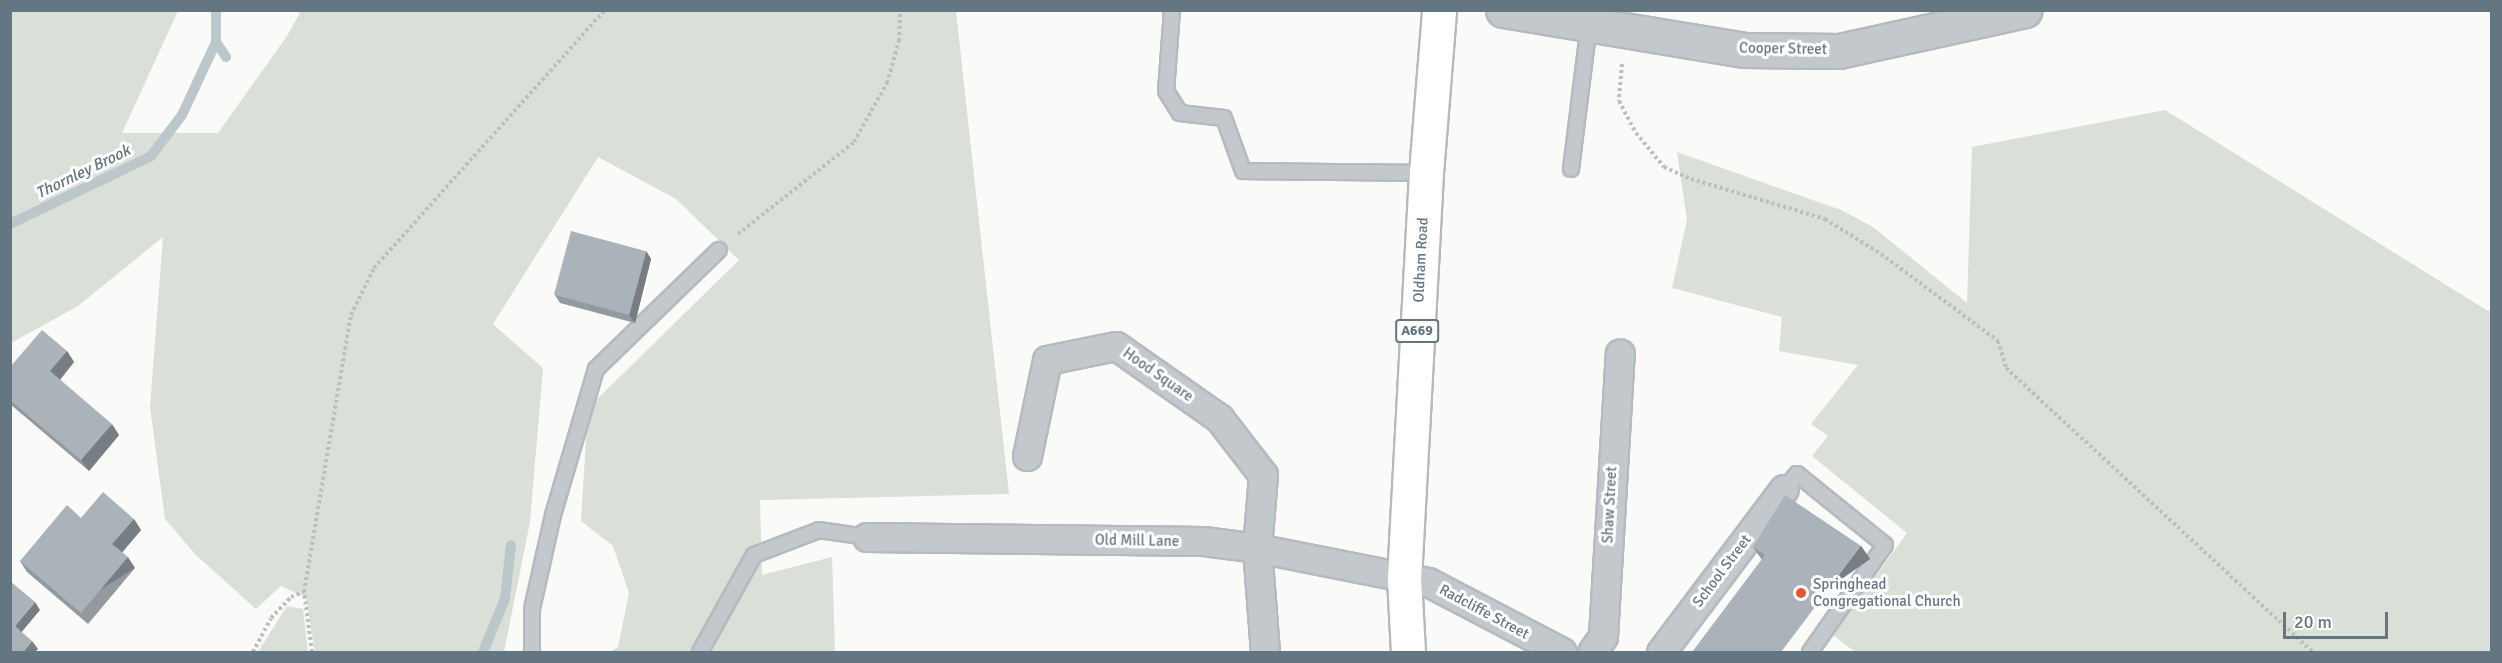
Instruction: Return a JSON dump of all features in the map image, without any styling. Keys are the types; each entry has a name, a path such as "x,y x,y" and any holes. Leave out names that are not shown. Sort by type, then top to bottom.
{"main road":[{"name":"Oldham Road","path":"1408,652 1404,579 1426,173 1439,10"}],"street":[{"name":"Cooper Street","path":"1503,10 1744,50 1839,51 2025,10"},
{"name":"Hood Square","path":"1027,456 1047,360 1116,346 1219,418 1263,475 1257,548"},
{"name":"Shaw Street","path":"1592,652 1603,636 1620,354"},
{"name":"School Street","path":"1661,652 1784,489"},
{"name":"Old Mill Lane","path":"867,537 1203,542 1257,548 1404,579"},
{"path":"1257,548 1265,652"},
{"name":"Radcliffe Street","path":"1404,579 1428,582 1562,652"}],"lane":[{"path":"1172,10 1166,91 1180,113 1224,118 1243,171 1426,173"},
{"path":"1570,169 1589,25"},
{"path":"532,652 532,609 552,515 596,369 719,250"},
{"path":"1784,489 1797,474 1885,545 1810,652"},
{"path":"700,652 754,555 819,530 867,537"}],"path":[{"path":"312,652 304,592 351,315 374,268 605,10"},
{"path":"719,250 854,142 887,83 899,41 900,10"},
{"path":"1632,32 1620,69 1619,101 1636,133 1664,167 1691,179 1825,219 1881,254 1998,341 2006,368 2313,652"},
{"path":"254,652 271,618 291,597 304,592"}],"shaded area":[{"path":"11,11 178,11 122,133 218,133 287,36 301,11 956,11 1009,494 760,500 762,575 832,557 835,652 610,652 618,647 629,593 613,546 581,521 588,408 739,260 676,199 598,157 493,324 543,368 530,522 504,652 315,652 306,598 281,586 256,609 196,555 165,519 150,407 163,237 78,306 11,343"},
{"path":"2165,110 2488,311 2491,309 2491,652 1855,652 1833,635 1907,533 1812,456 1828,436 1811,424 1858,365 1779,351 1782,317 1672,288 1687,220 1677,152 1841,210 1873,227 1967,303 1972,147"},
{"path":"287,606 303,609 308,652 258,652"}],"building":[{"path":"571,231 646,251 629,315 554,295"},
{"path":"42,330 67,351 50,371 112,424 81,460 10,400 10,367"},
{"path":"103,492 134,519 112,544 128,557 81,613 20,561 67,505 81,518"},
{"name":"Springhead Congregational Church","path":"1785,495 1861,546 1781,652 1692,652 1765,555 1753,547"},
{"path":"10,581 35,602 15,626 32,641 23,652 10,652"}],"waterway":[{"name":"Thornley Brook","path":"10,224 151,156 182,115 216,42 216,10"},
{"path":"216,42 226,57"},
{"path":"483,652 505,599 511,545"}],"place":[{"name":"Springhead Congregational Church","path":"1801,593"}]}
